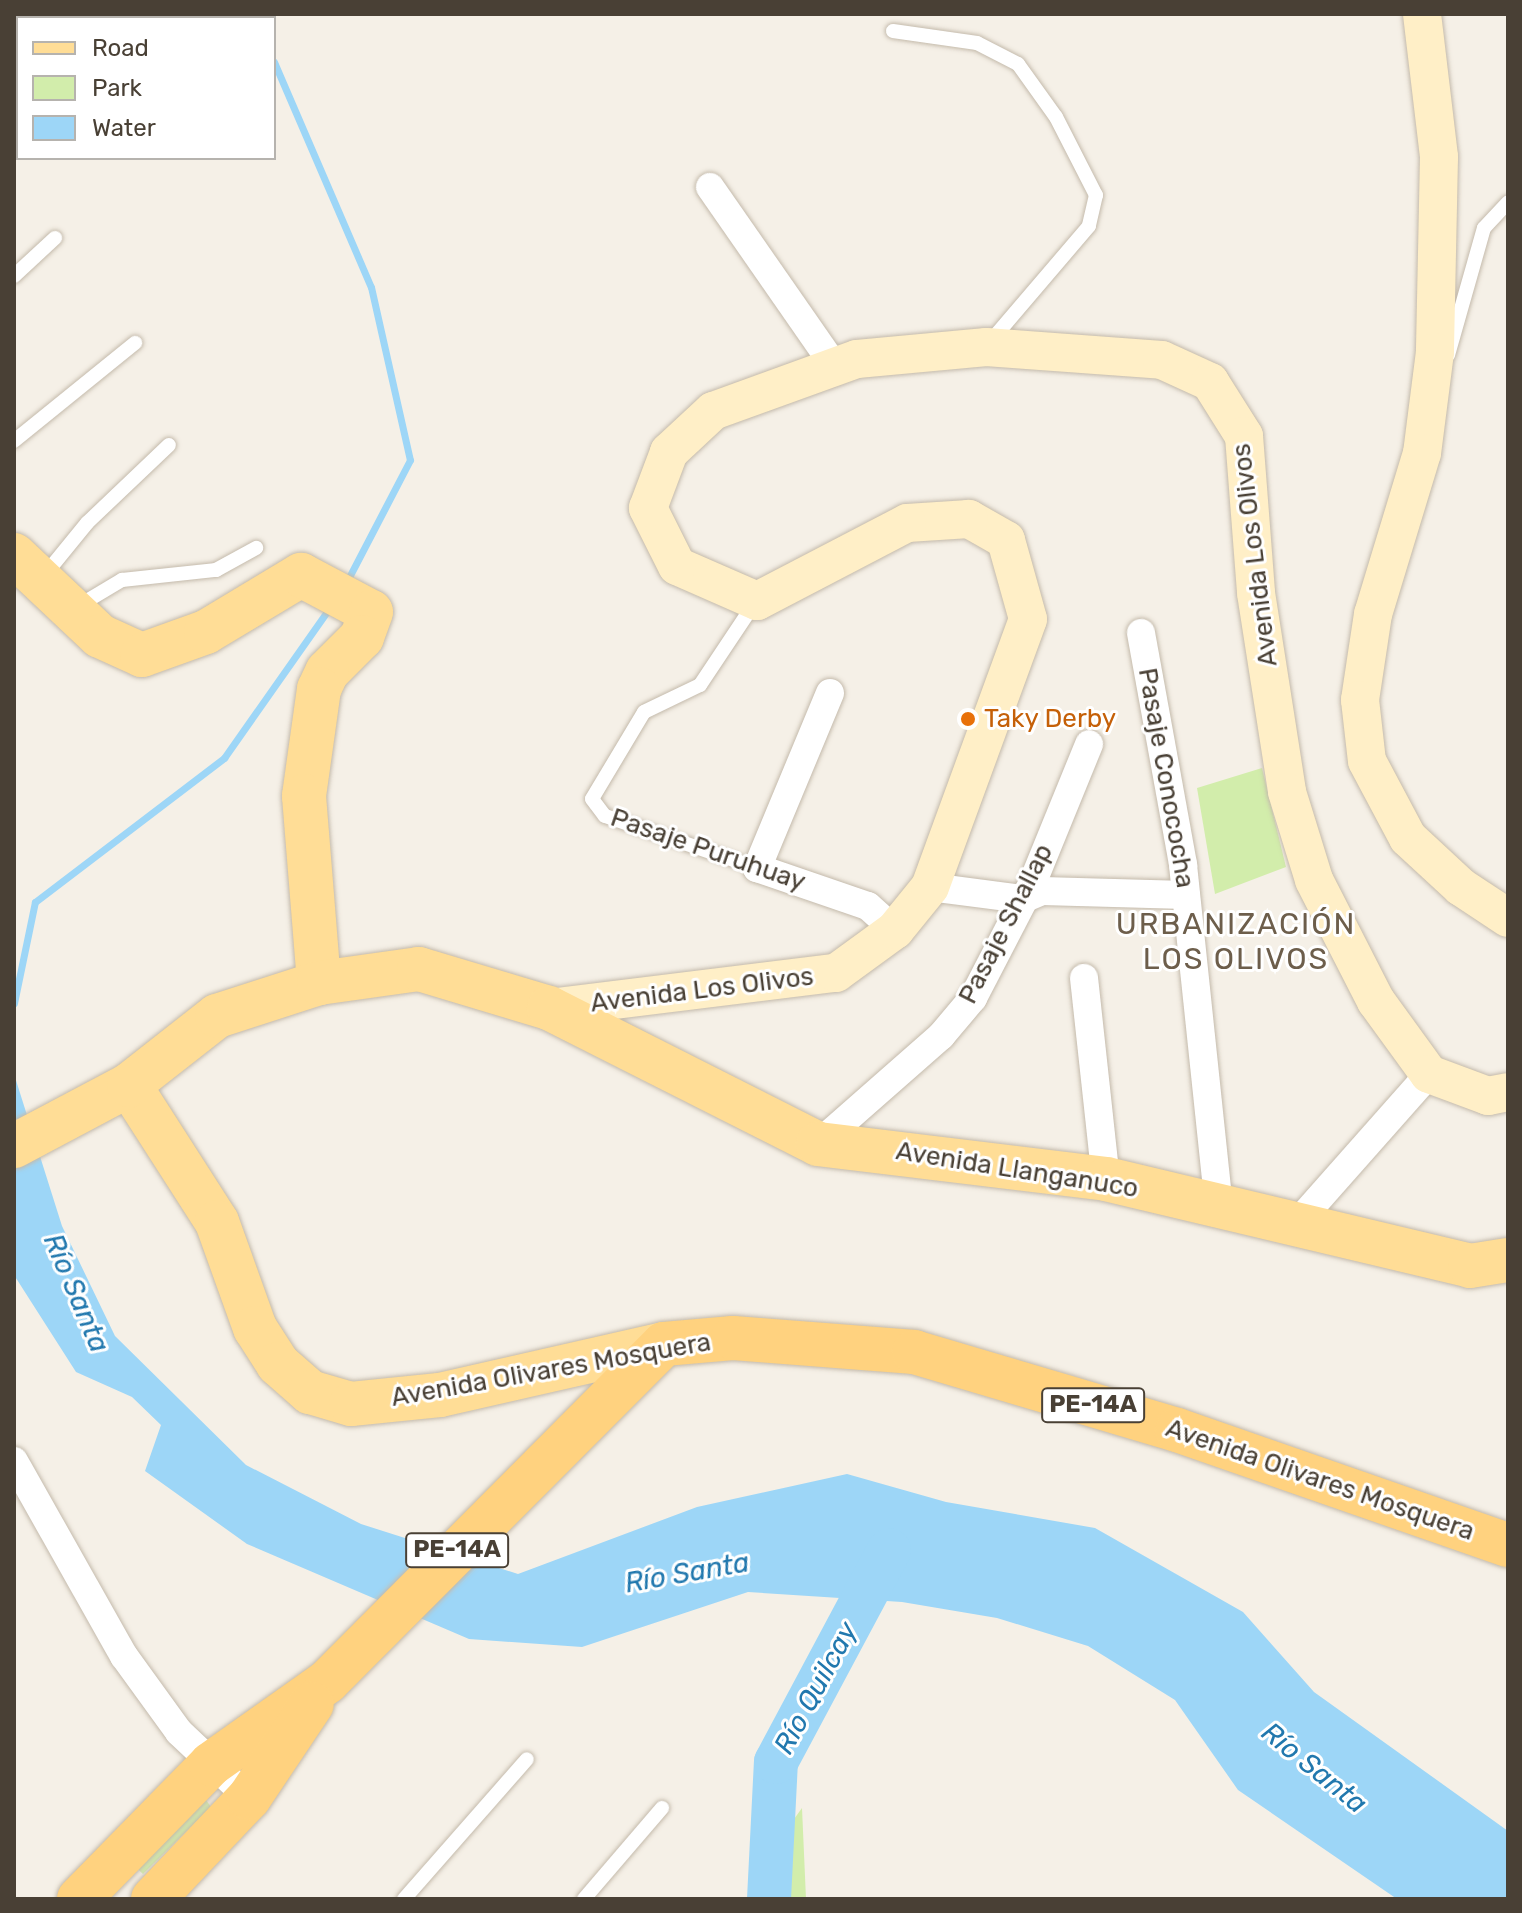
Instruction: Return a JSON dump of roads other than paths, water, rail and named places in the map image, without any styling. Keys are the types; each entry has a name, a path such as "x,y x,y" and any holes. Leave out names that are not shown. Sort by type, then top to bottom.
{"highway":[{"name":"Avenida Olivares Mosquera","path":"664,1344 733,1338 914,1352 1177,1430 1508,1545"},
{"name":"PE-14A","path":"93,1891 211,1764 327,1682 664,1344"},
{"name":"PE-14A","path":"153,1899 249,1798 327,1682"}],"main road":[{"path":"1422,14 1439,157 1430,386 1422,453 1373,614 1360,700 1367,761 1408,838 1461,887 1508,918"},
{"name":"Avenida Los Olivos","path":"14,1146 60,1125 129,1085 217,1016 319,983 419,969 549,1008 836,973 895,930 930,887 1028,619 1006,540 969,519 907,523 757,601 677,566 648,508 669,452 713,411 857,359 986,347 1162,360 1210,382 1244,436 1256,593 1287,792 1314,880 1376,1001 1429,1074"},
{"path":"28,566 100,636 142,655 206,632 301,575 371,612 362,637 327,672 319,689 308,765 304,796 319,983"},
{"name":"Avenida Llanganuco","path":"549,1008 818,1144 1106,1179 1219,1209 1298,1222 1470,1266 1508,1260"},
{"path":"1429,1074 1488,1096 1508,1092"},
{"name":"Avenida Olivares Mosquera","path":"129,1085 217,1222 255,1328 278,1364 310,1392 351,1404 440,1395 664,1344"}],"street":[{"path":"710,187 835,367"},
{"name":"Pasaje Conococha","path":"1141,633 1186,895 1219,1209"},
{"path":"757,868 830,693"},
{"name":"Pasaje Shallap","path":"818,1144 965,1008 1023,899 1089,744"},
{"name":"Pasaje Puruhuay","path":"757,868 868,906 895,930"},
{"path":"930,887 1023,899 1042,891 1186,895"},
{"path":"1084,978 1106,1179"},
{"path":"1298,1222 1429,1074"},
{"path":"14,1461 124,1656 211,1764 249,1798"}],"lane":[{"path":"893,31 977,43 1018,64 1056,117 1096,195 1089,226 1006,315 986,347"},
{"path":"1430,386 1464,312 1484,228 1508,202"},
{"path":"14,276 55,238"},
{"path":"14,441 135,343"},
{"path":"28,566 87,523 169,445"},
{"path":"73,610 122,580 216,570 256,548"},
{"name":"Pasaje Puruhuay","path":"757,601 700,685 644,712 592,799 605,816 757,868"},
{"path":"404,1899 527,1759"},
{"path":"584,1899 662,1808"}],"water":[{"name":"Río Santa","path":"14,1074 62,1226 115,1336 246,1465 361,1524 518,1574 697,1507 847,1474 946,1502 1095,1528 1243,1612 1314,1692 1508,1831 1508,1899 1397,1899 1238,1790 1175,1700 1088,1646 997,1618 902,1602 748,1592 582,1647 469,1639 247,1544 145,1471 161,1425 132,1397 76,1372 14,1275"}],"waterway":[{"path":"276,67 371,287 410,460 346,583"},
{"path":"14,1003 35,902 224,758 330,607"},
{"name":"Río Quilcay","path":"769,1899 776,1762 889,1550"}],"place":[{"name":"Taky Derby","path":"968,719"}],"district":[{"name":"URBANIZACIÓN LOS OLIVOS","path":"1236,941"}]}
